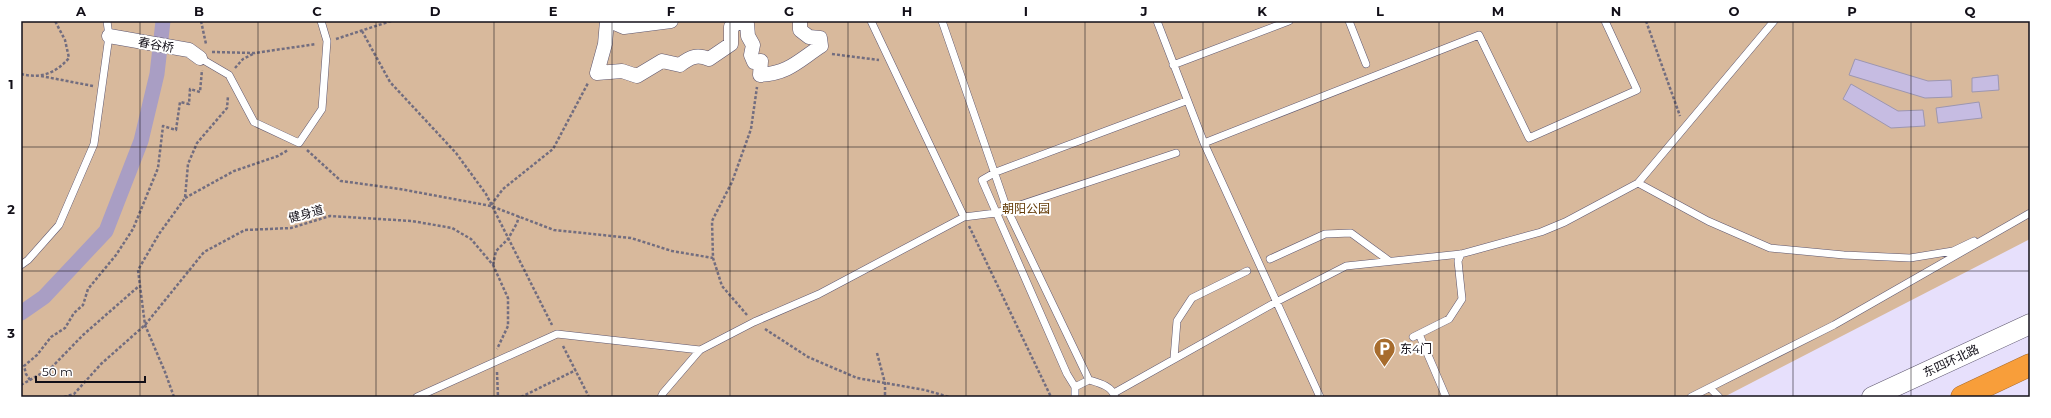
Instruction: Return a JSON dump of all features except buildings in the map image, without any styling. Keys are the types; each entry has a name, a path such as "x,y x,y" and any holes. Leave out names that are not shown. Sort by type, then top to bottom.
{"highway":[{"path":"1962,397 2030,365"}],"street":[{"path":"607,21 605,44 597,73 622,71 637,76 662,61 680,64 690,57 700,56 709,59 731,44 731,27 739,22 747,24 748,36 753,45 751,55 754,62 761,61 760,75 776,74 796,65 821,46 820,38 809,37 800,30 800,21"},
{"path":"610,21 624,27 672,21"},
{"name":"春谷桥","path":"109,36 197,56"},
{"name":"东四环北路","path":"1872,397 2030,324"}],"lane":[{"path":"21,265 28,260 59,225 94,144 109,36 107,21"},
{"path":"197,56 229,75 254,122 299,143 322,109 327,41 321,21"},
{"path":"871,21 964,217"},
{"path":"942,21 1008,209 1089,380"},
{"path":"1157,21 1172,65 1204,143 1320,397"},
{"path":"1172,65 1289,21"},
{"path":"1349,21 1366,64"},
{"path":"1204,143 1480,35 1529,138 1637,90 1605,21"},
{"path":"1075,387 1089,380 1104,385 1115,395 1174,358 1276,302 1346,266 1388,260 1461,254 1544,231 1565,222 1638,183 1685,129 1774,21"},
{"path":"1075,397 1075,387 1067,374 982,180 996,172 1186,101"},
{"path":"661,397 663,392 700,350 754,322 819,294 964,217 996,213 1176,153"},
{"path":"1638,183 1708,221 1770,248 1844,255 1910,258 1953,252 2030,213"},
{"path":"1691,397 1834,325 1976,245 1998,230"},
{"path":"1270,260 1325,234 1351,233 1388,260"},
{"path":"1446,397 1416,336 1449,319 1462,299 1458,261 1461,254"},
{"path":"1174,358 1177,321 1192,298 1247,271"},
{"path":"417,397 557,334 700,350"},
{"path":"1710,388 1719,397"}],"path":[{"path":"40,76 59,70 69,58 65,40 55,21"},
{"path":"201,21 206,51 255,53 304,47 362,31 391,21"},
{"path":"1646,21 1685,129"},
{"path":"362,31 390,82 456,152 486,194 589,397"},
{"path":"185,198 188,164 197,143 227,108 229,75 243,59 255,53"},
{"path":"808,55 836,54 876,60 892,65"},
{"path":"30,380 23,367 51,337 65,328 74,313 83,305 88,289 116,255 133,229 158,168 163,126 176,130 180,102 189,104 190,89 200,92 197,56"},
{"path":"761,61 751,129 732,182 712,221 713,258 722,286 754,322 808,357 857,378 925,390 949,397"},
{"path":"21,74 59,78 101,89"},
{"path":"491,206 503,189 553,149 590,80"},
{"path":"174,397 165,372 144,325 138,270 159,234 185,198 234,171 278,156 299,143 341,181 400,189 491,206 554,230 631,238 672,250 713,258"},
{"name":"健身道","path":"64,397 74,394 102,364 144,325 204,252 245,230 291,228 330,216 412,221 452,228 471,239 493,265 508,298 508,326 497,349 498,397"},
{"path":"493,265 496,251 508,239 517,223 519,216"},
{"path":"964,217 1051,397"},
{"path":"21,385 51,368 83,335 139,286"},
{"path":"877,353 885,382 885,397"},
{"path":"521,397 576,370"}],"green space":[{"name":"朝阳公园","path":"21,21 2030,21 2030,239 1724,397 21,397"}],"waterway":[{"path":"21,313 44,297 106,231 141,141 157,74 163,21"}],"place":[{"name":"东4门","path":"1384,368"}]}
